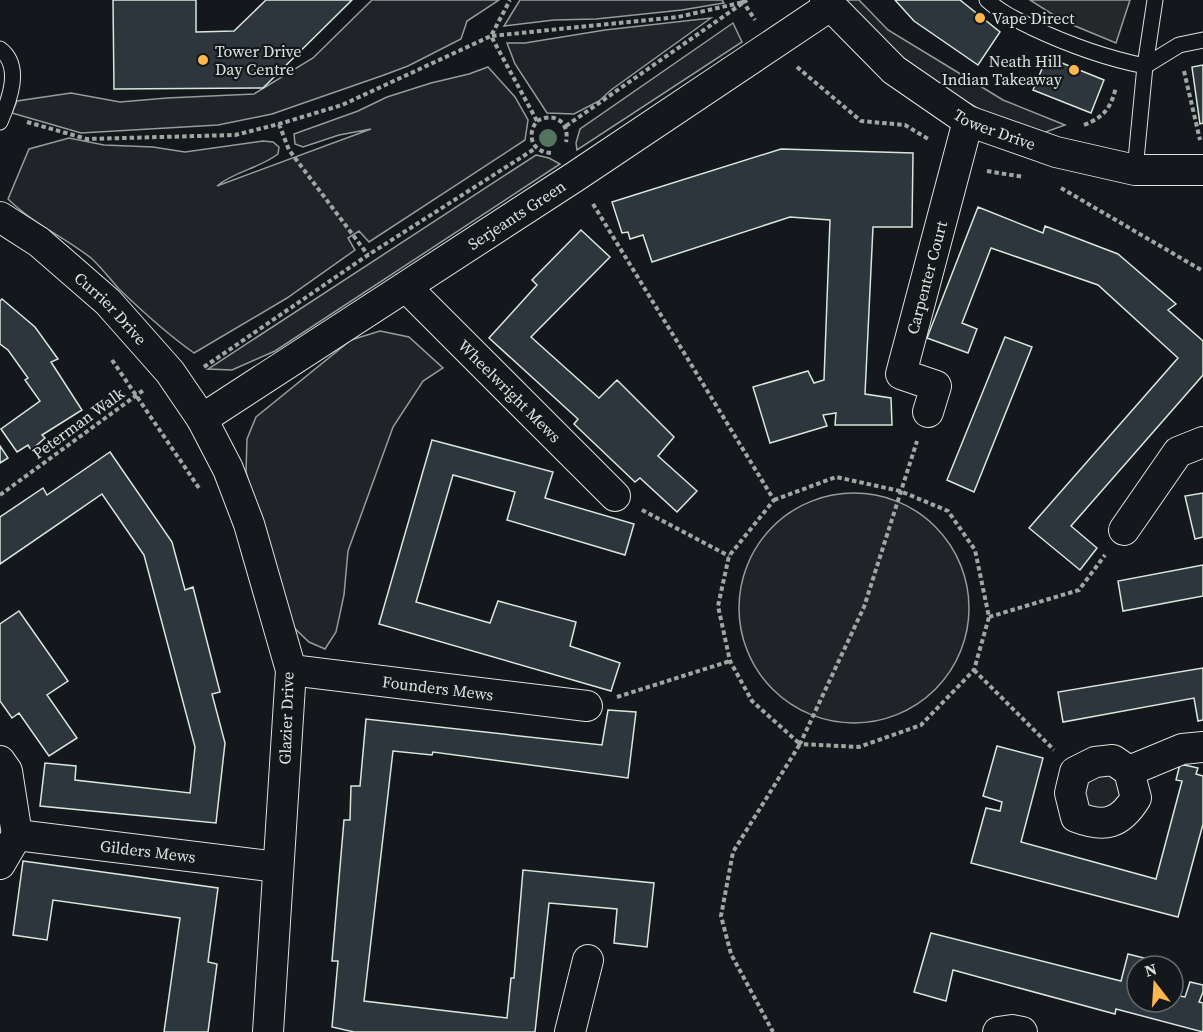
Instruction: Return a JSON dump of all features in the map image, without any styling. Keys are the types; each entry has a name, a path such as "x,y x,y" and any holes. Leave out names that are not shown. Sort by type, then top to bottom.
{"street":[{"name":"Serjeants Green","path":"202,419 576,176 771,46 828,3"},
{"name":"Tower Drive","path":"828,3 894,70 968,121 1056,152 1135,170 1202,156"},
{"name":"Carpenter Court","path":"928,412 936,386 901,374 968,121"},
{"name":"Currier Drive","path":"0,218 39,242 108,303 175,378 202,419"},
{"name":"Wheelwright Mews","path":"406,287 615,495"},
{"name":"Glazier Drive","path":"202,419 228,468 249,524 291,670 268,1032"},
{"path":"1124,530 1178,452 1203,442"},
{"name":"Founders Mews","path":"291,670 587,706"},
{"path":"1129,771 1182,749 1203,747"},
{"path":"0,760 7,771 17,835 0,864"},
{"path":"1113,760 1129,771 1136,798 1127,812 1112,822 1093,823 1076,817 1070,794 1075,772 1095,762 1113,760"},
{"name":"Gilders Mews","path":"17,835 278,867"},
{"path":"570,1032 588,960"},
{"path":"998,1032 1012,1030 1022,1032"}],"lane":[{"path":"987,0 999,11 1066,44 1145,66 1179,45 1203,40"},
{"path":"1135,170 1145,66 1155,0"},
{"path":"0,49 4,52 12,69 11,94 1,119"}],"path":[{"path":"491,36 510,0"},
{"path":"1,119 87,139 235,135 342,105 491,36 678,17 744,1"},
{"path":"744,1 771,46 861,121 905,125 934,142 956,166 1030,178"},
{"path":"566,126 744,1"},
{"path":"491,36 537,121"},
{"path":"1179,45 1202,156"},
{"path":"1080,127 1098,119 1112,103 1122,61"},
{"path":"554,117 566,126 567,141 559,151 547,153 536,148 531,131 537,121 554,117"},
{"path":"279,124 289,150 368,255"},
{"name":"Peterman Walk","path":"0,495 136,395 175,378 536,148"},
{"path":"559,151 774,500"},
{"path":"1051,182 1203,271"},
{"path":"109,355 203,495"},
{"path":"773,1032 731,954 721,916 733,852 800,744 864,607 900,491 928,412"},
{"path":"836,477 900,491 948,511 975,550 989,617 974,670 921,725 859,747 800,744 752,701 730,661 718,606 729,556 774,500 836,477"},
{"path":"615,495 729,556"},
{"path":"989,617 1079,590 1124,530"},
{"path":"587,706 730,661"},
{"path":"974,670 1075,772"}],"shaded area":[{"path":"372,0 499,0 467,21 461,39 408,66 272,114 218,125 81,133 12,113 17,101 71,93 120,102 254,94 313,58"},
{"path":"520,0 722,0 724,3 596,19 554,20 504,26"},
{"path":"836,0 859,0 888,30 1003,100 1065,125 1043,133 992,116 941,88 899,61"},
{"path":"1030,0 1130,0 1116,43 1063,21"},
{"path":"711,18 599,101 574,114 547,113 515,64 507,43 525,43 605,30"},
{"path":"733,23 742,42 577,150 576,143 580,129"},
{"path":"488,67 515,97 528,120 525,140 369,242 359,231 348,238 355,250 287,298 194,353 137,306 91,258 17,208 8,199 29,149 69,138 104,145 153,147 185,152 263,141 273,142 279,147 278,154 271,159 217,186 371,129 339,135 303,147 295,144 294,134 358,111 387,97"},
{"path":"536,155 560,164 275,351 232,370 208,369"},
{"path":"380,331 409,337 443,368 423,381 393,427 348,551 344,595 336,632 325,649 309,642 288,622 246,472 247,439 256,417 351,340"},
{"path":"843,493 865,493 898,501 918,512 936,526 950,544 961,564 969,597 967,630 961,652 950,672 936,690 918,704 898,715 865,723 843,723 810,715 790,704 772,690 758,672 747,652 739,619 739,597 747,564 758,544 772,526 790,512 810,501"},
{"path":"1104,769 1124,779 1125,799 1113,812 1091,812 1079,798 1086,777"}],"building":[{"name":"Tower Drive Day Centre","path":"113,0 196,0 196,32 234,31 266,0 352,0 263,88 114,89"},
{"path":"895,0 960,0 1000,32 978,65 914,21"},
{"path":"1047,57 1104,80 1091,113 1033,90"},
{"path":"1203,65 1203,123 1200,124 1192,67"},
{"path":"781,149 913,153 912,227 873,227 865,394 891,398 892,425 835,425 836,413 823,415 827,426 770,443 753,387 808,371 814,383 824,380 830,220 790,217 652,262 643,235 630,239 628,232 622,233 612,202"},
{"path":"978,207 1043,233 1045,226 1118,254 1176,304 1168,310 1203,341 1203,375 1071,526 1097,548 1080,570 1029,528 1178,358 1098,285 991,248 962,323 977,329 968,353 927,338"},
{"path":"581,230 610,257 531,337 599,398 617,380 674,437 658,456 697,491 677,512 640,478 635,482 574,424 578,419 489,338 537,285 532,280"},
{"path":"2,299 35,327 58,359 51,362 82,410 42,435 45,438 31,450 28,445 17,452 1,429 40,401 25,380 28,378 8,350 0,344 0,301"},
{"path":"1005,337 1032,347 974,492 947,480"},
{"path":"432,440 553,472 545,498 634,524 625,555 507,520 515,492 453,475 416,602 490,623 498,601 576,622 570,646 620,663 611,691 379,624"},
{"path":"0,446 8,458 0,463"},
{"path":"110,452 172,542 185,590 193,587 220,692 212,694 225,743 216,823 40,806 45,763 76,766 75,780 190,793 195,747 144,555 102,494 0,564 0,517 43,488 47,495"},
{"path":"1203,493 1203,537 1195,539 1185,496"},
{"path":"1203,565 1203,596 1123,611 1118,581"},
{"path":"19,611 68,681 47,695 77,738 49,756 19,713 12,718 0,701 0,624"},
{"path":"1203,668 1203,720 1198,721 1194,698 1063,722 1058,692"},
{"path":"608,710 636,712 628,778 433,752 432,755 393,751 364,1001 507,1018 511,978 514,978 523,870 654,883 647,947 614,943 617,909 549,903 535,1032 354,1032 332,1027 338,961 332,961 344,820 350,820 351,786 360,786 366,719 602,745"},
{"path":"997,746 1043,758 1021,842 1156,879 1182,781 1176,780 1180,764 1198,768 1196,774 1203,776 1203,824 1178,917 971,863 986,808 1000,811 1002,802 983,796"},
{"path":"23,861 218,888 208,962 217,964 208,1032 164,1032 180,918 53,900 47,940 13,935"},
{"path":"931,933 1121,981 1125,966 1125,1011 1116,1009 1115,1014 953,970 946,1001 914,992"},
{"path":"1190,982 1203,985 1199,1002 1203,1003 1203,1032 1135,1014 1185,1014 1185,997"}],"place":[{"name":"Vape Direct","path":"980,18"},
{"name":"Tower Drive Day Centre","path":"203,60"},
{"name":"Neath Hill Indian Takeaway","path":"1074,70"}]}
